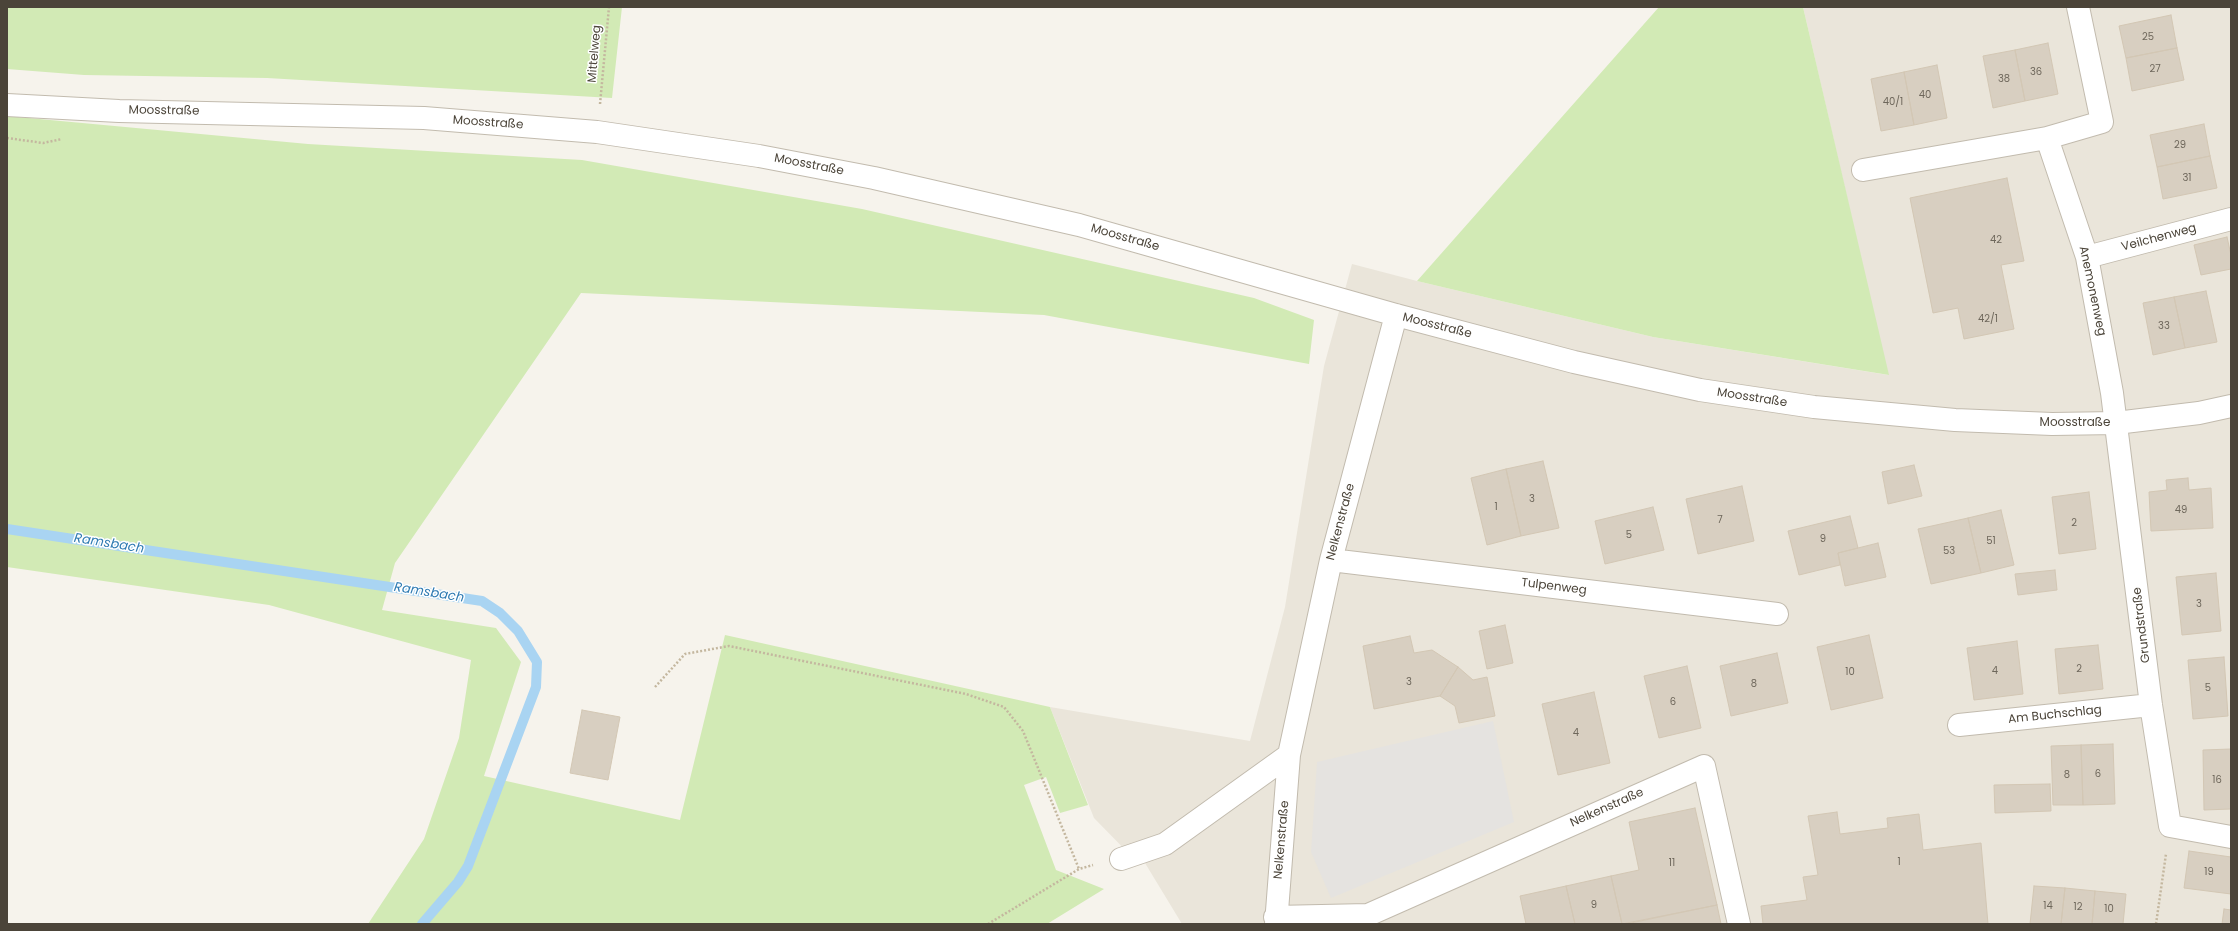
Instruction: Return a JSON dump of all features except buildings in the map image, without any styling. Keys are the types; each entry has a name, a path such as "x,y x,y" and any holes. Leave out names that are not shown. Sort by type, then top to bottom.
{"street":[{"path":"1863,170 2047,138 2102,122 2078,7"},
{"name":"Moosstraße","path":"7,104 119,111 424,118 598,132 693,145 874,178 991,204 1079,225 1396,315 1574,362 1700,390 1806,406 1955,420 2052,424 2116,424 2199,413 2231,406"},
{"name":"Anemonenweg","path":"2047,138 2087,257 2116,424"},
{"name":"Veilchenweg","path":"2087,257 2231,219"},
{"name":"Nelkenstraße","path":"1396,315 1331,560 1289,755 1276,921 1368,915 1704,766 1738,924"},
{"name":"Grundstraße","path":"2116,424 2151,705 2170,826"},
{"name":"Tulpenweg","path":"1331,560 1777,614"},
{"name":"Am Buchschlag","path":"1960,725 2151,705"},
{"path":"1121,859 1166,844 1289,755"},
{"path":"2170,826 2231,837"}],"path":[{"name":"Mittelweg","path":"600,102 609,7"},
{"path":"656,687 685,654 730,646 966,694 1004,707 1023,731 1079,869"},
{"path":"2156,924 2170,826"},
{"path":"988,924 1079,869 1121,859"}],"shaded area":[{"path":"1803,7 2231,7 2231,924 1182,924 1145,863 1140,865 1094,818 1050,707 1250,741 1285,607 1324,366 1352,264 1417,281 1653,337 1888,375"},
{"path":"1493,721 1514,822 1331,898 1311,852 1317,762"}],"green space":[{"path":"7,7 622,7 612,98 267,78 84,75 7,69"},
{"path":"1659,7 1803,7 1889,375 1653,337 1417,281"},
{"path":"7,116 308,144 582,160 862,209 1254,298 1314,320 1309,364 1044,315 581,293 395,563 382,610 496,628 521,662 484,776 680,820 725,635 1050,707 1088,805 1060,813 1046,777 1024,785 1056,870 1104,889 1047,924 368,924 424,839 459,738 471,660 269,605 7,567"}],"waterway":[{"name":"Ramsbach","path":"7,529 482,601 500,613 518,631 537,662 536,687 468,866 458,882 422,924"}]}
